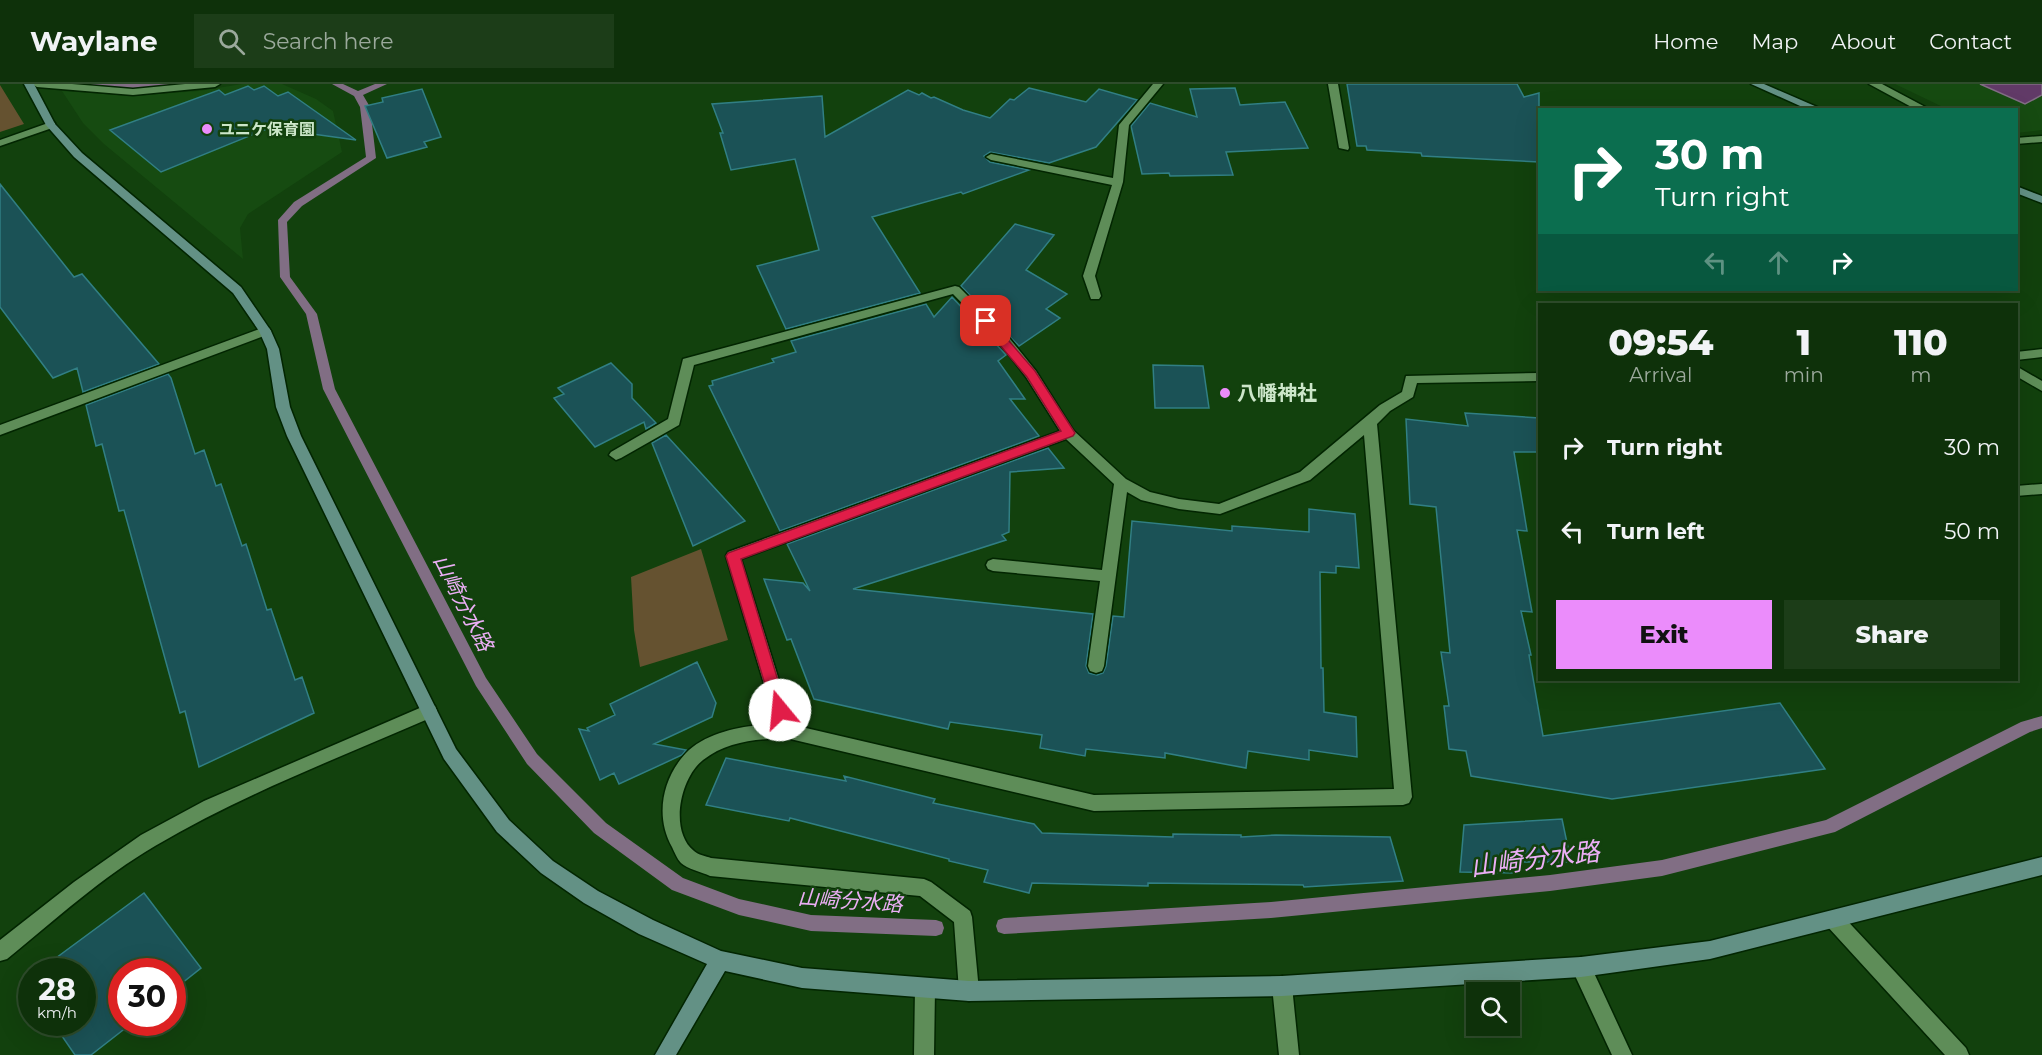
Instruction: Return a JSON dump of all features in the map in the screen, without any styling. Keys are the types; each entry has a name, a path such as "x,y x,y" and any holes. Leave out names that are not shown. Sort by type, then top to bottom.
{"street":[{"path":"29,84 51,125 78,155 237,290 265,331 273,349 283,407 294,436 450,754 503,826 547,867 591,897 645,927 720,960 801,978 969,991 1282,986 1581,967 1710,950 2042,866"},
{"path":"37,84 133,92 215,84"},
{"path":"1095,296 1089,276 1118,182 1124,125 1158,84"},
{"path":"1333,84 1344,148"},
{"path":"1756,84 1814,108"},
{"path":"1874,84 1922,108"},
{"path":"0,143 51,125"},
{"path":"2018,141 2042,139"},
{"path":"991,158 1118,182"},
{"path":"2018,190 2042,200"},
{"path":"616,455 674,422 688,362 955,290 1002,337 1031,374 1068,433 1121,483 1146,496 1179,504 1220,509 1305,476 1371,423 1385,408 1408,394 1411,380 1538,377"},
{"path":"0,430 265,331"},
{"path":"2018,356 2042,353"},
{"path":"2018,371 2042,387"},
{"path":"969,991 963,917 924,888 710,867 687,857 673,832 671,802 678,778 696,755 726,738 756,732 786,731 1094,803 1403,797 1371,423"},
{"path":"786,731 733,556 1068,433"},
{"path":"1096,666 1121,483"},
{"path":"2018,491 2042,489"},
{"path":"993,565 1108,576"},
{"path":"0,952 81,888 147,841 210,807 429,711"},
{"path":"1834,920 1959,1055"},
{"path":"665,1055 720,960"},
{"path":"1581,967 1622,1055"},
{"path":"1282,986 1289,1055"},
{"path":"924,1055 925,989"}],"shaded area":[{"path":"242,84 282,84 316,99 333,111 342,152 248,214 240,228 243,259 104,144 83,123 62,91 132,96 199,91"},
{"path":"1895,84 2042,84 2042,130 2018,133 2018,108 1945,108"},
{"path":"1980,84 2042,84 2042,95 2025,104"},
{"path":"0,85 24,124 0,132"},
{"path":"701,549 728,640 640,667 634,630 631,577"}],"building":[{"path":"1347,84 1517,84 1524,97 1539,93 1538,162 1422,156 1421,153 1367,150 1366,146 1357,146"},
{"path":"248,86 254,90 264,86 278,96 288,92 356,140 269,128 161,172 110,130 219,90 225,95"},
{"path":"1029,88 1086,102 1099,89 1137,100 1096,147 1049,163 990,152 984,156 990,162 1029,170 963,194 961,192 872,217 920,293 786,329 757,266 819,250 795,159 731,170 720,133 723,133 712,104 822,96 825,137 908,90 990,118 1010,99 1014,100"},
{"path":"1235,88 1240,105 1285,102 1308,148 1226,152 1233,175 1142,174 1131,126 1150,103 1197,117 1190,89"},
{"path":"422,89 441,137 424,142 427,147 387,158 365,106 383,102 382,98"},
{"path":"0,184 74,277 82,274 159,364 83,392 77,368 53,378 0,307"},
{"path":"1015,224 1054,235 1026,270 1067,294 1046,309 1060,318 1019,346 961,286"},
{"path":"952,297 1006,355 998,361 1025,399 1010,399 1039,436 780,531 709,386 713,385 712,381 774,362 772,359 796,352 791,341 926,304 934,317"},
{"path":"611,363 632,384 632,398 656,423 646,429 644,422 595,447 554,398 564,394 558,388"},
{"path":"1153,365 1203,366 1209,408 1155,408"},
{"path":"168,374 195,454 204,450 216,486 221,484 242,546 246,544 267,610 271,609 295,680 302,677 314,713 199,767 185,711 180,713 124,510 119,511 102,444 96,446 86,405"},
{"path":"1465,413 1538,418 1538,452 1514,452 1527,531 1517,530 1532,612 1521,611 1531,655 1529,655 1543,736 1780,703 1825,769 1612,799 1471,776 1466,751 1449,749 1444,706 1449,706 1441,652 1450,653 1436,507 1410,504 1406,419 1468,426"},
{"path":"666,435 745,521 693,546 652,443"},
{"path":"1048,448 1064,468 1010,472 1009,532 1002,535 1006,540 853,589 1093,614 1086,666 1089,673 1097,675 1103,673 1106,666 1113,616 1124,617 1132,521 1232,531 1232,526 1309,532 1309,509 1355,514 1359,568 1336,566 1336,573 1320,572 1324,712 1356,717 1357,757 1309,750 1309,760 1248,751 1246,768 1165,753 1165,758 1086,749 1085,756 1040,748 1042,735 950,722 948,729 814,699 791,639 787,640 764,579 803,583 810,591 787,544"},
{"path":"697,662 716,703 712,717 654,744 686,750 682,755 619,784 614,773 600,780 579,729 589,731 587,728 615,715 610,704"},
{"path":"726,758 846,781 844,776 935,799 933,803 1034,824 1042,833 1173,837 1173,834 1241,835 1241,837 1276,835 1390,837 1403,881 1304,887 1303,885 1148,883 1148,886 1032,883 1029,893 984,882 988,870 949,861 949,859 790,818 789,821 706,805"},
{"path":"1562,819 1571,862 1514,862 1517,873 1460,872 1464,825"},
{"path":"144,893 201,968 186,980 186,958 108,958 108,1036 115,1036 91,1055 75,1055 62,1036 96,1036 96,958 56,958"}],"waterway":[{"path":"90,84 136,87 172,84"},
{"name":"山崎分水路","path":"336,84 358,94"},
{"path":"358,94 383,84"},
{"name":"山崎分水路","path":"358,94 365,107 371,158 298,204 282,222 285,277 311,314 329,389 481,682 532,759 600,828 678,884 739,907 811,923 936,928"},
{"name":"山崎分水路","path":"1004,926 1271,910 1550,883 1662,868 1829,827 2026,727 2042,722"}],"place":[{"name":"ユニケ保育園","path":"207,129"},
{"name":"八幡神社","path":"1225,393"}],"route":[{"path":"780,710 733,556 1068,433 1031,374 1002,337 986,321"}]}
